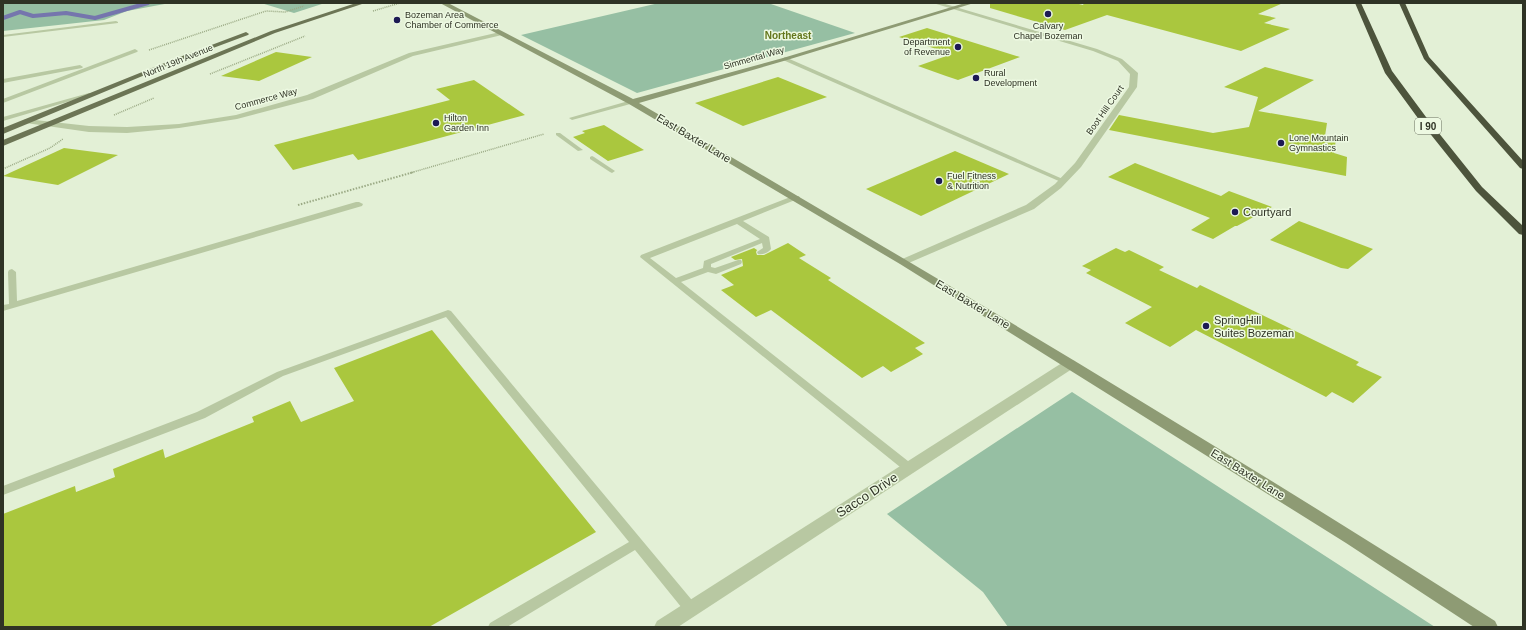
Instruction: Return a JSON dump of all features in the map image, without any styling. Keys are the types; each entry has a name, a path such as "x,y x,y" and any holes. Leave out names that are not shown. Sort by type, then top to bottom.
{"highway":[{"name":"I 90","path":"1358,3 1388,71 1479,189 1523,232"},
{"path":"1402,3 1426,58 1523,166"}],"main road":[{"name":"North 19th Avenue","path":"3,131 216,45 340,3"},
{"name":"North 19th Avenue","path":"3,143 273,32 362,3"},
{"name":"East Baxter Lane","path":"443,3 632,102 904,262 1352,538 1489,627"},
{"name":"Simmental Way","path":"632,102 785,59 971,3"}],"street":[{"name":"Boot Hill Court","path":"904,262 1030,207 1063,181 1078,165 1134,86 1134,73 1120,60 1095,50 936,3"},
{"name":"Commerce Way","path":"26,121 105,130 179,126 237,117 310,97 411,54 500,34"},
{"name":"Sacco Drive","path":"663,627 1070,364"}],"lane":[{"path":"3,36 116,22"},
{"path":"3,101 134,51"},
{"path":"785,59 1063,181"},
{"path":"3,82 102,63"},
{"path":"3,119 97,92"},
{"path":"572,118 632,102"},
{"path":"558,134 580,150"},
{"path":"592,158 612,171"},
{"path":"796,198 644,257 909,468"},
{"path":"3,308 359,204"},
{"path":"738,221 766,239"},
{"path":"761,252 767,249 766,239"},
{"path":"707,269 708,263 766,239"},
{"path":"675,282 707,269 716,271 738,262"},
{"path":"12,272 13,306"},
{"path":"3,490 201,415 280,374 448,313 691,609"},
{"path":"495,627 637,543"}],"path":[{"path":"369,12 400,3"},
{"path":"144,52 266,11 285,12 308,5"},
{"path":"205,76 307,35"},
{"path":"111,116 154,97"},
{"path":"3,169 50,148 79,128"},
{"path":"295,206 547,133"}],"green space":[{"path":"3,3 170,3 127,11 104,20 3,31"},
{"path":"261,3 325,3 294,13"},
{"path":"659,3 768,3 855,33 637,93 521,35"},
{"path":"1072,392 1435,627 1008,627 983,592 887,514"}],"building":[{"path":"990,3 1075,3 1083,5 1084,3 1283,3 1258,14 1276,18 1264,23 1290,29 1241,51 1107,15 1065,30 990,8"},
{"path":"927,28 1020,57 958,80 918,66 952,54 899,37"},
{"path":"276,52 312,57 259,81 221,76"},
{"path":"1265,67 1314,80 1258,111 1327,123 1325,136 1336,139 1334,153 1347,157 1346,176 1109,130 1119,115 1213,133 1249,127 1258,97 1224,87"},
{"path":"778,77 827,97 743,126 695,103"},
{"name":"Hilton Garden Inn","path":"474,80 525,115 358,160 353,154 293,170 274,145 450,100 436,89"},
{"path":"604,125 644,150 608,161 573,137 585,133 582,131"},
{"path":"64,148 118,155 58,185 3,176"},
{"path":"955,151 1009,174 921,216 866,189"},
{"path":"1135,163 1221,196 1229,191 1272,207 1213,239 1191,230 1210,218 1108,177"},
{"path":"1299,221 1373,249 1348,269 1341,268 1270,240"},
{"path":"788,243 806,255 799,258 831,278 828,280 925,343 915,348 923,354 891,372 883,366 862,378 771,310 756,317 721,290 734,285 721,275 743,266 742,259 735,260 731,257 754,248 757,250 757,255 764,255"},
{"name":"SpringHill Suites Bozeman","path":"1116,248 1125,252 1129,250 1164,267 1159,270 1197,288 1200,285 1359,362 1356,365 1382,377 1353,403 1332,392 1326,397 1196,330 1170,347 1125,323 1152,307 1086,273 1091,270 1082,266"},
{"path":"432,330 596,532 429,627 3,627 3,514 75,486 76,492 115,477 113,469 163,449 165,458 254,422 252,417 290,401 301,422 354,401 334,368"}],"waterway":[{"path":"3,18 20,12 33,16 66,13 95,18 148,3"}],"place":[{"name":"Calvary Chapel Bozeman","path":"1048,14"},
{"name":"Bozeman Area Chamber of Commerce","path":"397,20"},
{"name":"Department of Revenue","path":"958,47"},
{"name":"Rural Development","path":"976,78"},
{"name":"Hilton Garden Inn","path":"436,123"},
{"name":"Lone Mountain Gymnastics","path":"1281,143"},
{"name":"Fuel Fitness & Nutrition","path":"939,181"},
{"name":"Courtyard","path":"1235,212"},
{"name":"SpringHill Suites Bozeman","path":"1206,326"}],"district":[{"name":"Northeast","path":"788,35"}]}
